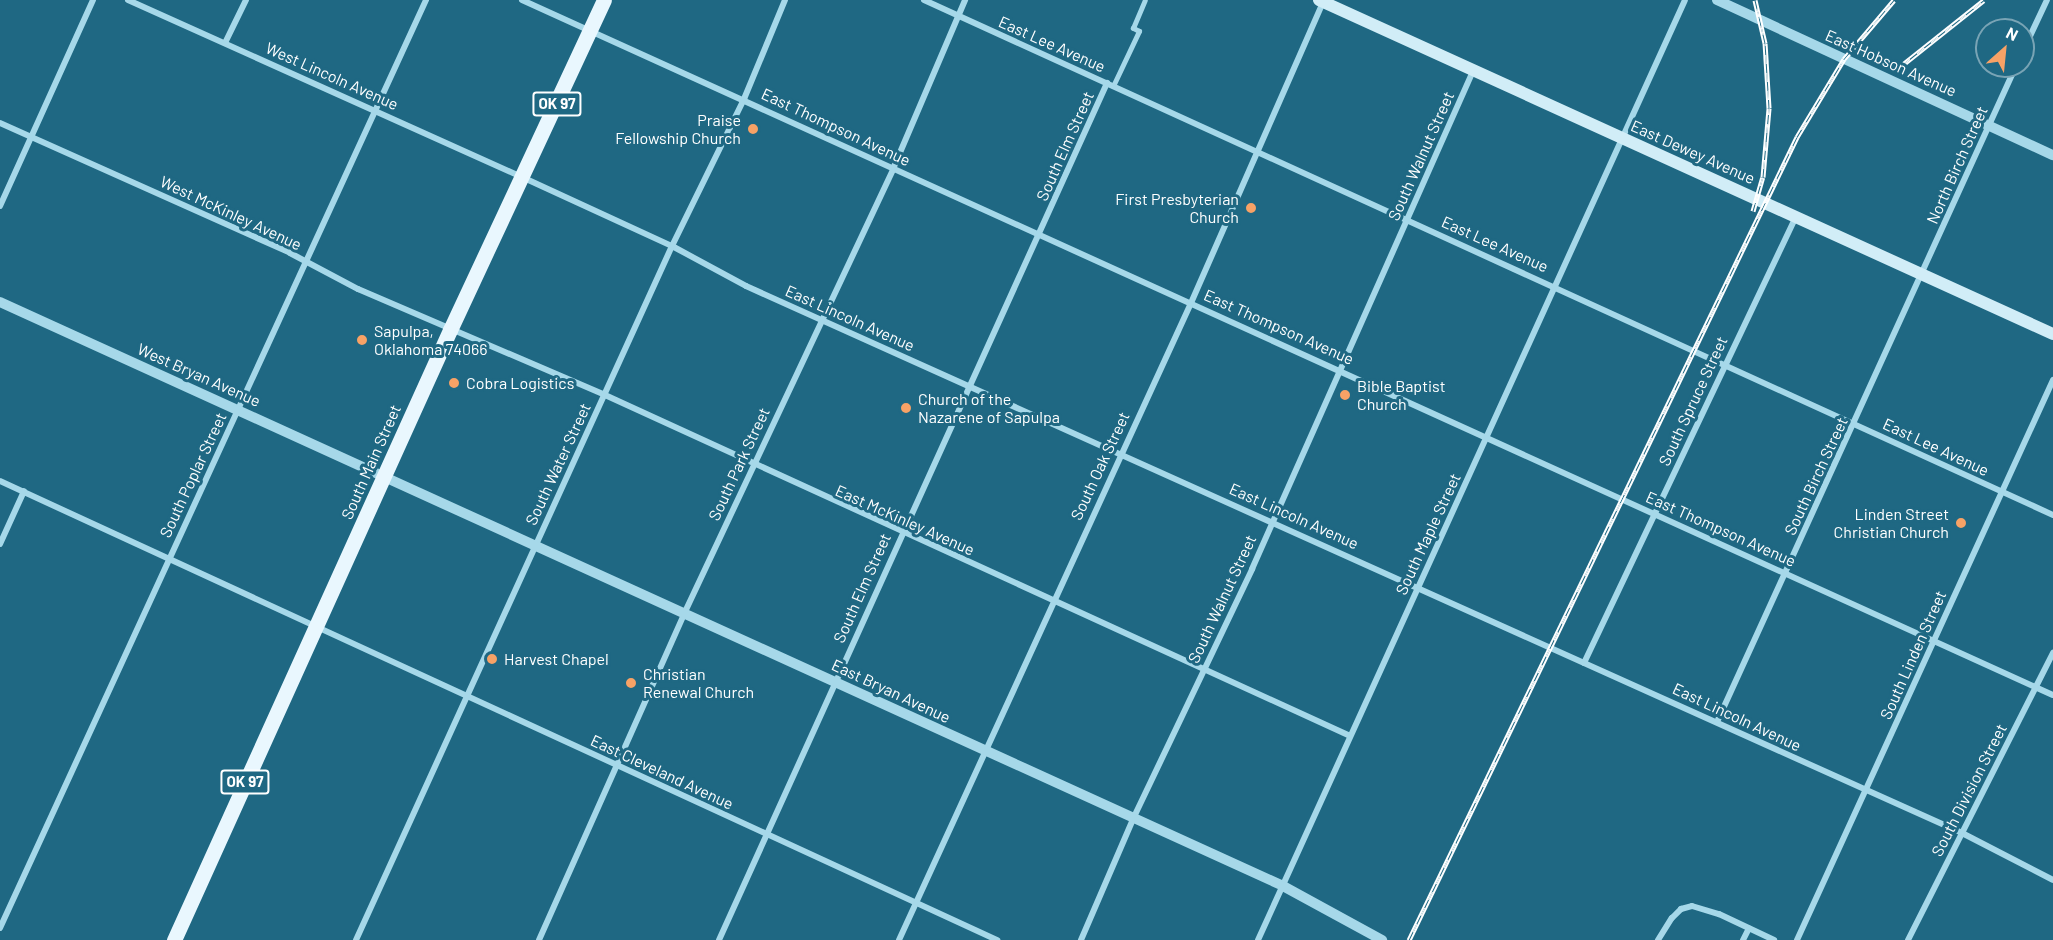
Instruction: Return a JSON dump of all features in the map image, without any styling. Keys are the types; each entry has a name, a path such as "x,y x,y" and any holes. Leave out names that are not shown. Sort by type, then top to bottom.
{"main road":[{"name":"South Main Street","path":"174,940 450,330 524,178 604,0"},
{"name":"East Dewey Avenue","path":"1322,1 2053,334"}],"street":[{"path":"0,206 93,0"},
{"name":"West Lincoln Avenue","path":"128,0 524,178"},
{"path":"225,43 246,0"},
{"name":"South Poplar Street","path":"0,928 426,0"},
{"name":"East Thompson Avenue","path":"522,0 2053,695"},
{"name":"South Water Street","path":"356,940 672,246 744,99 785,0"},
{"name":"East Lee Avenue","path":"924,0 1556,286 1724,366 2053,515"},
{"name":"South Park Street","path":"539,940 618,767 684,614 893,169 965,0"},
{"name":"South Elm Street","path":"719,940 902,533 1110,85 1139,31 1133,28 1145,0"},
{"name":"South Maple Street","path":"1258,940 1685,0"},
{"name":"East Hobson Avenue","path":"1717,0 2053,154"},
{"path":"2035,26 2047,0"},
{"name":"South Oak Street","path":"899,940 1120,452 1191,303 1322,1"},
{"name":"South Walnut Street","path":"1081,940 1133,819 1204,672 1473,71"},
{"name":"North Birch Street","path":"1921,274 2011,78"},
{"name":"West McKinley Avenue","path":"0,123 450,330"},
{"name":"East Lincoln Avenue","path":"524,178 672,246 822,320 1418,586 1962,833 2053,880"},
{"name":"South Spruce Street","path":"1584,663 1796,217"},
{"name":"South Birch Street","path":"1717,722 1855,425 1921,274"},
{"name":"West Bryan Avenue","path":"0,302 385,476"},
{"name":"East McKinley Avenue","path":"450,330 471,336 605,395 754,466 1204,672 1350,735"},
{"name":"South Linden Street","path":"1797,940 2053,380"},
{"name":"East Bryan Avenue","path":"385,476 1283,886 1382,940"},
{"name":"East Cleveland Avenue","path":"0,481 997,940"},
{"path":"0,544 24,491"},
{"name":"South Division Street","path":"1908,940 2053,653"},
{"path":"1658,940 1681,909 1702,908 1774,940"},
{"path":"1743,940 1749,928"}],"railway":[{"path":"1753,211 1763,177 1769,108 1765,43 1755,0"},
{"path":"1409,940 1797,137 1844,59 1894,0"},
{"path":"1896,70 1984,0"}],"place":[{"name":"Praise Fellowship Church","path":"753,129"},
{"name":"First Presbyterian Church","path":"1251,208"},
{"name":"Sapulpa, Oklahoma 74066","path":"362,340"},
{"name":"Cobra Logistics","path":"454,383"},
{"name":"Bible Baptist Church","path":"1345,395"},
{"name":"Church of the Nazarene of Sapulpa","path":"906,408"},
{"name":"Linden Street Christian Church","path":"1961,523"},
{"name":"Harvest Chapel","path":"492,659"},
{"name":"Christian Renewal Church","path":"631,683"}]}
